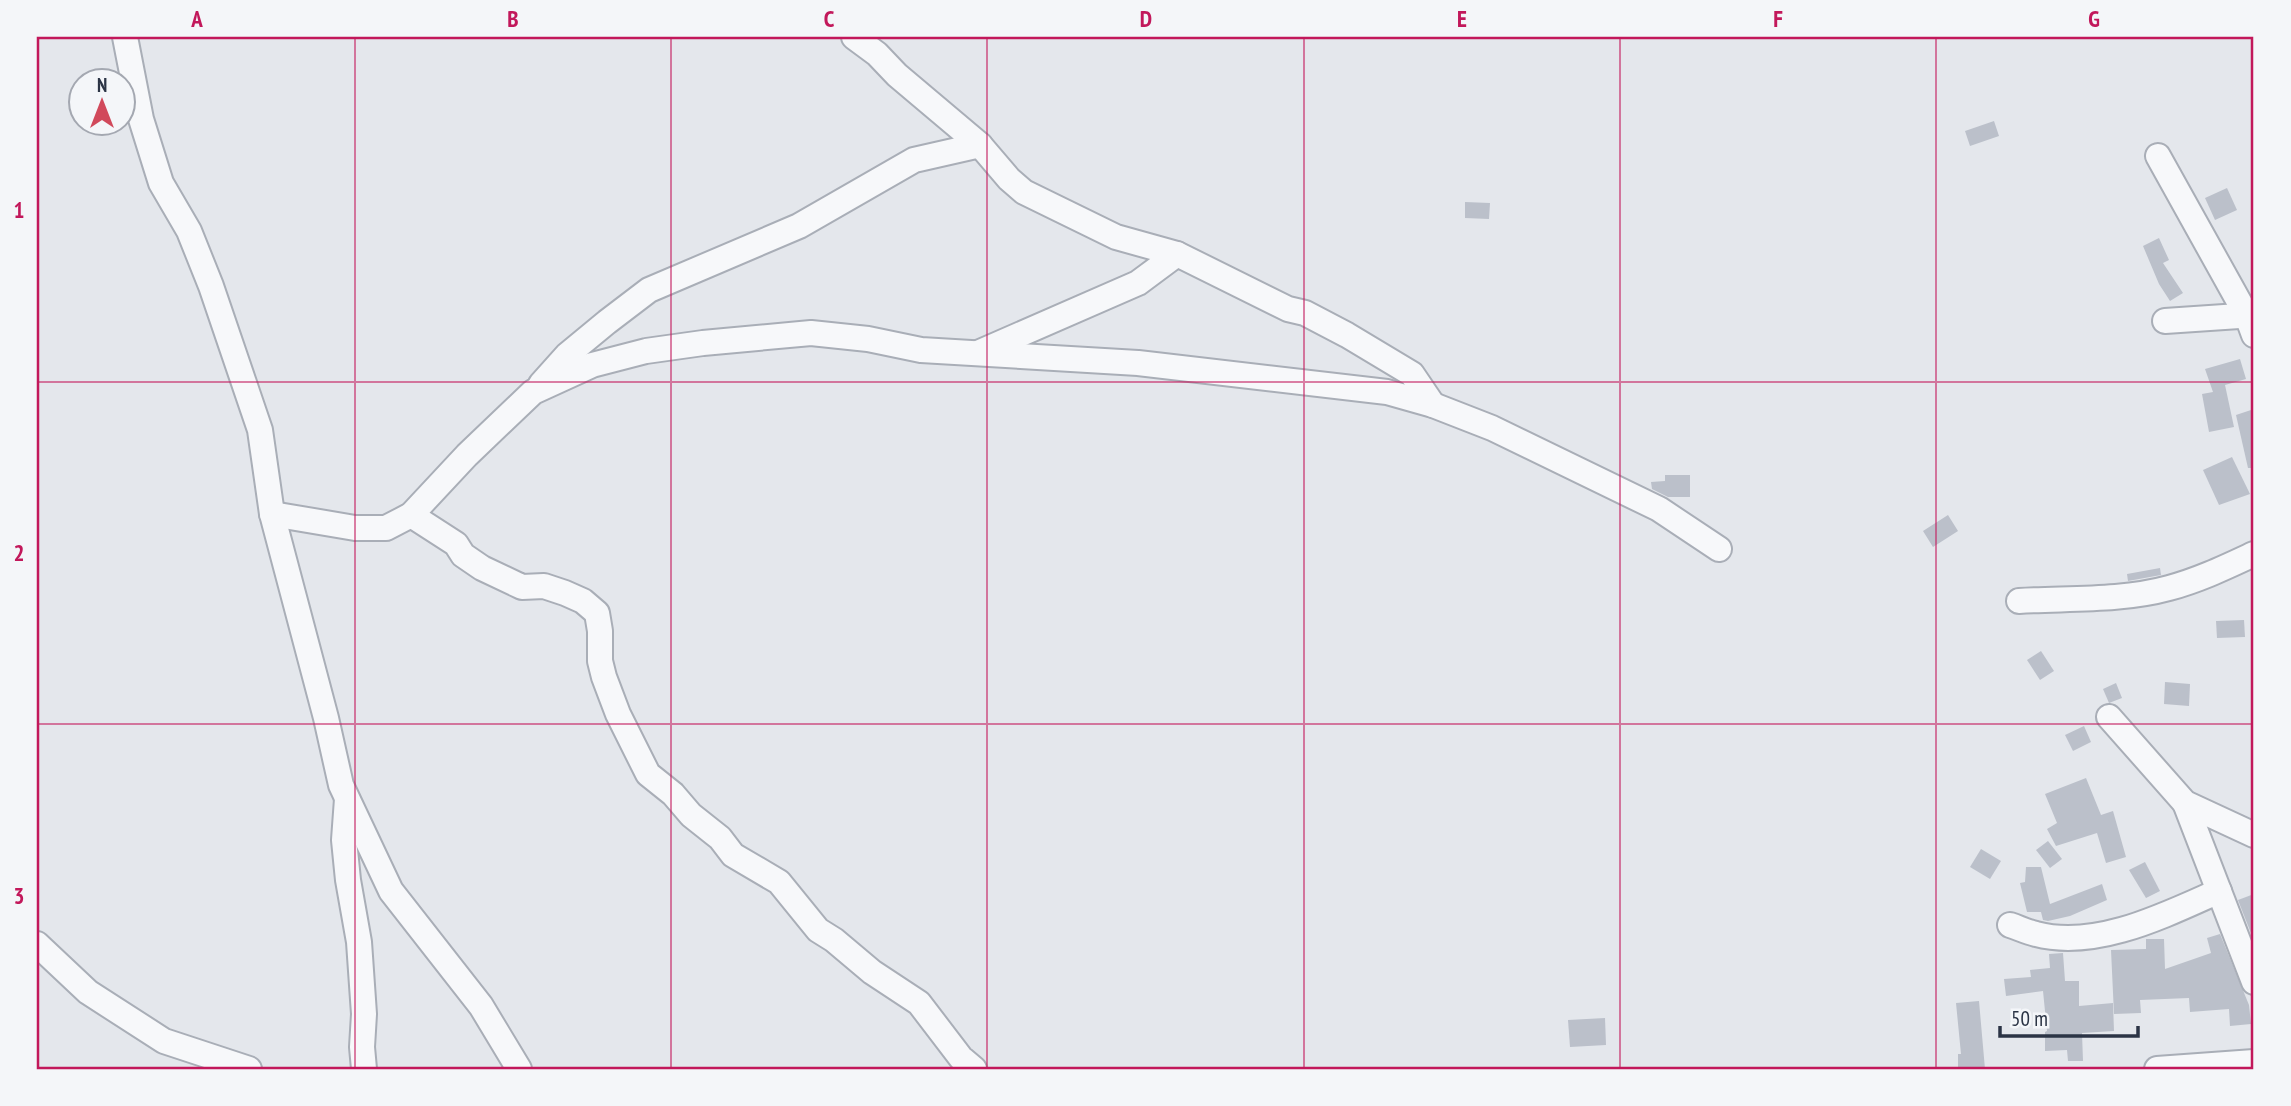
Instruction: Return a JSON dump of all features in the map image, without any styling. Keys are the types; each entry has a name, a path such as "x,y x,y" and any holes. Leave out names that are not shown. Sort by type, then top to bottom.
{"street":[{"path":"125,37 141,119 161,183 189,231 211,286 260,430 272,514 341,785 391,891 481,1006 519,1069"},
{"path":"854,37 981,145 1009,179 1024,192 1116,237 1177,254 1288,309 1305,313 1412,374 1433,405"},
{"path":"272,514 355,528 386,528 411,515 567,355 649,290 799,226 914,160 981,145"},
{"path":"2158,156 2252,322"},
{"path":"976,354 1138,283 1177,254"},
{"path":"2165,321 2252,322"},
{"path":"533,392 592,365 646,351 811,332 868,339 921,350 1138,363 1387,392 1433,405 1492,428 1659,509 1719,549"},
{"path":"411,515 456,544 463,555 482,568 522,587 544,586 565,593 583,601 597,613 600,661 604,677 618,714 648,774 673,794 691,816 720,838 733,855 779,882 818,930 872,972 919,1003 961,1058 975,1069"},
{"path":"2019,601 2130,595 2168,589 2212,574 2254,554"},
{"path":"2109,718 2185,803 2254,982"},
{"path":"347,797 344,839 359,942 364,1014 364,1069"},
{"path":"2185,803 2254,835"},
{"path":"2010,925 2038,935 2078,938 2119,931 2158,918 2218,891"},
{"path":"37,944 88,992 164,1041 249,1069"},
{"path":"2157,1069 2254,1062"}],"building":[{"path":"1994,121 1999,136 1970,146 1965,131"},
{"path":"2227,188 2237,210 2215,220 2205,198"},
{"path":"1465,202 1490,203 1489,219 1465,218"},
{"path":"2159,238 2169,260 2163,263 2183,293 2170,301 2159,284 2143,246"},
{"path":"2240,359 2246,379 2225,385 2234,427 2209,432 2202,394 2213,392 2205,369"},
{"path":"2254,409 2254,468 2248,468 2236,415"},
{"path":"2232,457 2250,494 2219,505 2203,470"},
{"path":"1665,475 1690,475 1690,497 1668,497 1652,489 1651,482 1665,481"},
{"path":"1948,515 1958,531 1933,547 1923,531"},
{"path":"2160,568 2161,575 2128,581 2127,574"},
{"path":"2244,620 2245,637 2217,638 2216,621"},
{"path":"2041,651 2054,671 2040,680 2027,660"},
{"path":"2165,682 2190,684 2189,706 2164,704"},
{"path":"2116,683 2122,698 2109,703 2103,689"},
{"path":"2084,726 2091,742 2073,751 2065,735"},
{"path":"2086,778 2101,815 2113,811 2126,857 2106,863 2097,833 2056,846 2047,829 2057,823 2045,794"},
{"path":"2048,841 2062,859 2050,868 2036,850"},
{"path":"1981,849 2001,861 1990,879 1970,867"},
{"path":"2145,862 2160,891 2146,898 2129,870"},
{"path":"2026,867 2041,867 2050,904 2102,884 2107,900 2070,916 2043,920 2041,912 2027,912 2020,883 2025,882"},
{"path":"2254,894 2254,941 2238,900"},
{"path":"2220,934 2249,1005 2251,1024 2230,1026 2229,1009 2190,1012 2189,998 2140,1000 2141,1013 2114,1014 2111,950 2146,949 2146,939 2164,939 2165,969 2211,953 2207,938"},
{"path":"2063,953 2065,981 2079,981 2079,1006 2113,1003 2114,1031 2082,1033 2083,1061 2068,1061 2067,1050 2045,1051 2047,1031 2043,991 2006,996 2004,979 2031,977 2030,970 2050,968 2049,954"},
{"path":"1979,1001 1985,1069 1958,1069 1958,1054 1961,1054 1956,1003"},
{"path":"1605,1018 1606,1045 1570,1047 1568,1020"}]}
